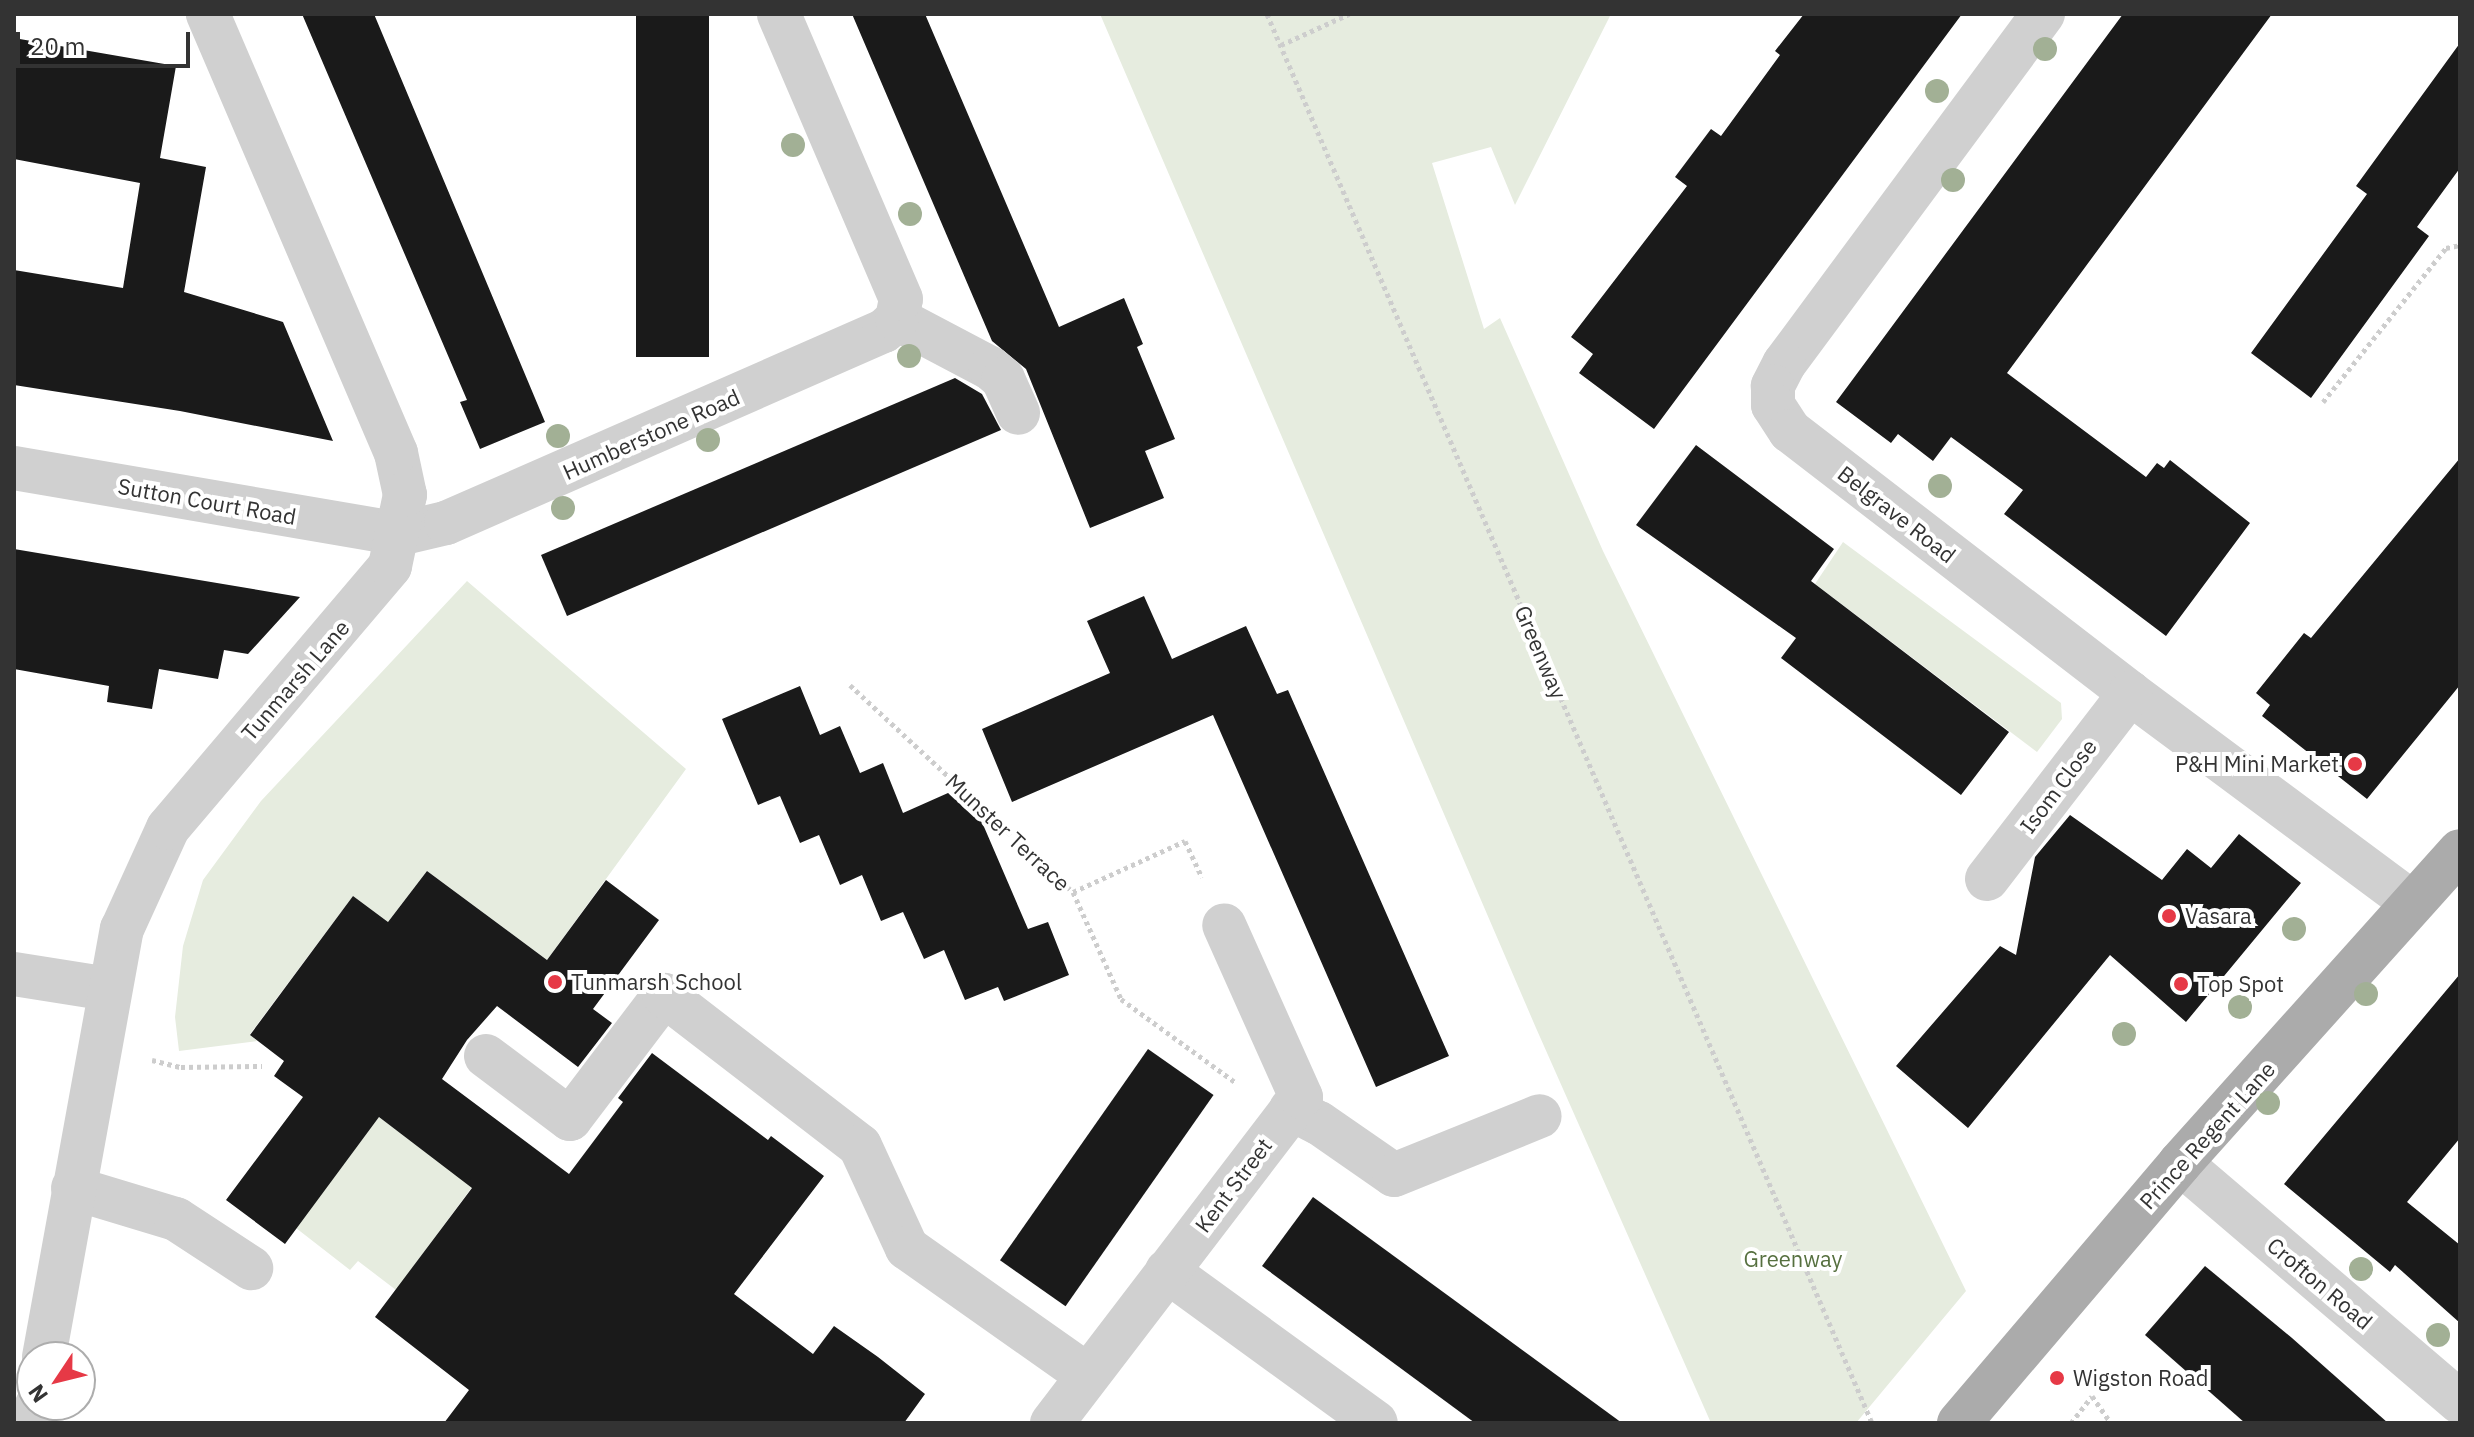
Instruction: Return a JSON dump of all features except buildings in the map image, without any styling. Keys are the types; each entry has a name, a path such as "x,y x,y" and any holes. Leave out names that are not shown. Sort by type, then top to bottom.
{"main road":[{"name":"Prince Regent Lane","path":"1959,1423 2180,1163 2460,851"}],"street":[{"name":"Tunmarsh Lane","path":"47,1341 122,929 168,828 390,566 405,495 396,453 208,14"},
{"path":"779,14 901,299 897,319 990,368 1003,379 1018,413"},
{"name":"Belgrave Road","path":"2043,14 1784,364 1773,386 1773,405 1790,431 2130,693 2413,903"},
{"name":"Humberstone Road","path":"399,534 446,523 884,331 897,319"},
{"name":"Sutton Court Road","path":"14,468 399,534"},
{"name":"Isom Close","path":"1987,879 2130,693"},
{"path":"1224,925 1301,1097 1288,1113 1394,1175 1540,1116"},
{"path":"14,974 109,989"},
{"path":"486,1056 570,1119 664,995 860,1146 907,1248 1087,1375"},
{"name":"Kent Street","path":"1052,1423 1288,1113"},
{"name":"Crofton Road","path":"2180,1163 2460,1402"},
{"path":"73,1188 176,1219 251,1268"},
{"path":"1167,1271 1376,1423"}],"path":[{"name":"Greenway","path":"1267,14 1872,1423"},
{"path":"1281,45 1349,14"},
{"path":"2323,402 2446,248 2460,245"},
{"name":"Munster Terrace","path":"850,685 1073,892 1121,999 1288,1113"},
{"path":"1073,892 1185,841 1224,925"},
{"path":"98,1048 181,1067 262,1066"},
{"path":"2071,1423 2092,1396 2111,1423"}],"green space":[{"name":"Greenway","path":"1100,14 1611,14 1515,205 1491,147 1432,163 1484,329 1500,318 1603,551 1966,1291 1856,1423 1711,1423 1536,1028"},
{"path":"1843,542 2061,703 2062,719 2037,752 1815,584"},
{"path":"467,581 686,769 547,960 427,871 388,922 353,896 250,1034 257,1041 179,1051 175,1017 183,946 203,880 261,801"},
{"path":"379,1117 472,1187 396,1290 358,1261 350,1270 296,1228"}],"place":[{"name":"P&H Mini Market","path":"2355,764"},
{"name":"Vasara","path":"2169,916"},
{"name":"Tunmarsh School","path":"555,982"},
{"name":"Top Spot","path":"2181,984"},
{"name":"Wigston Road","path":"2057,1378"}]}
